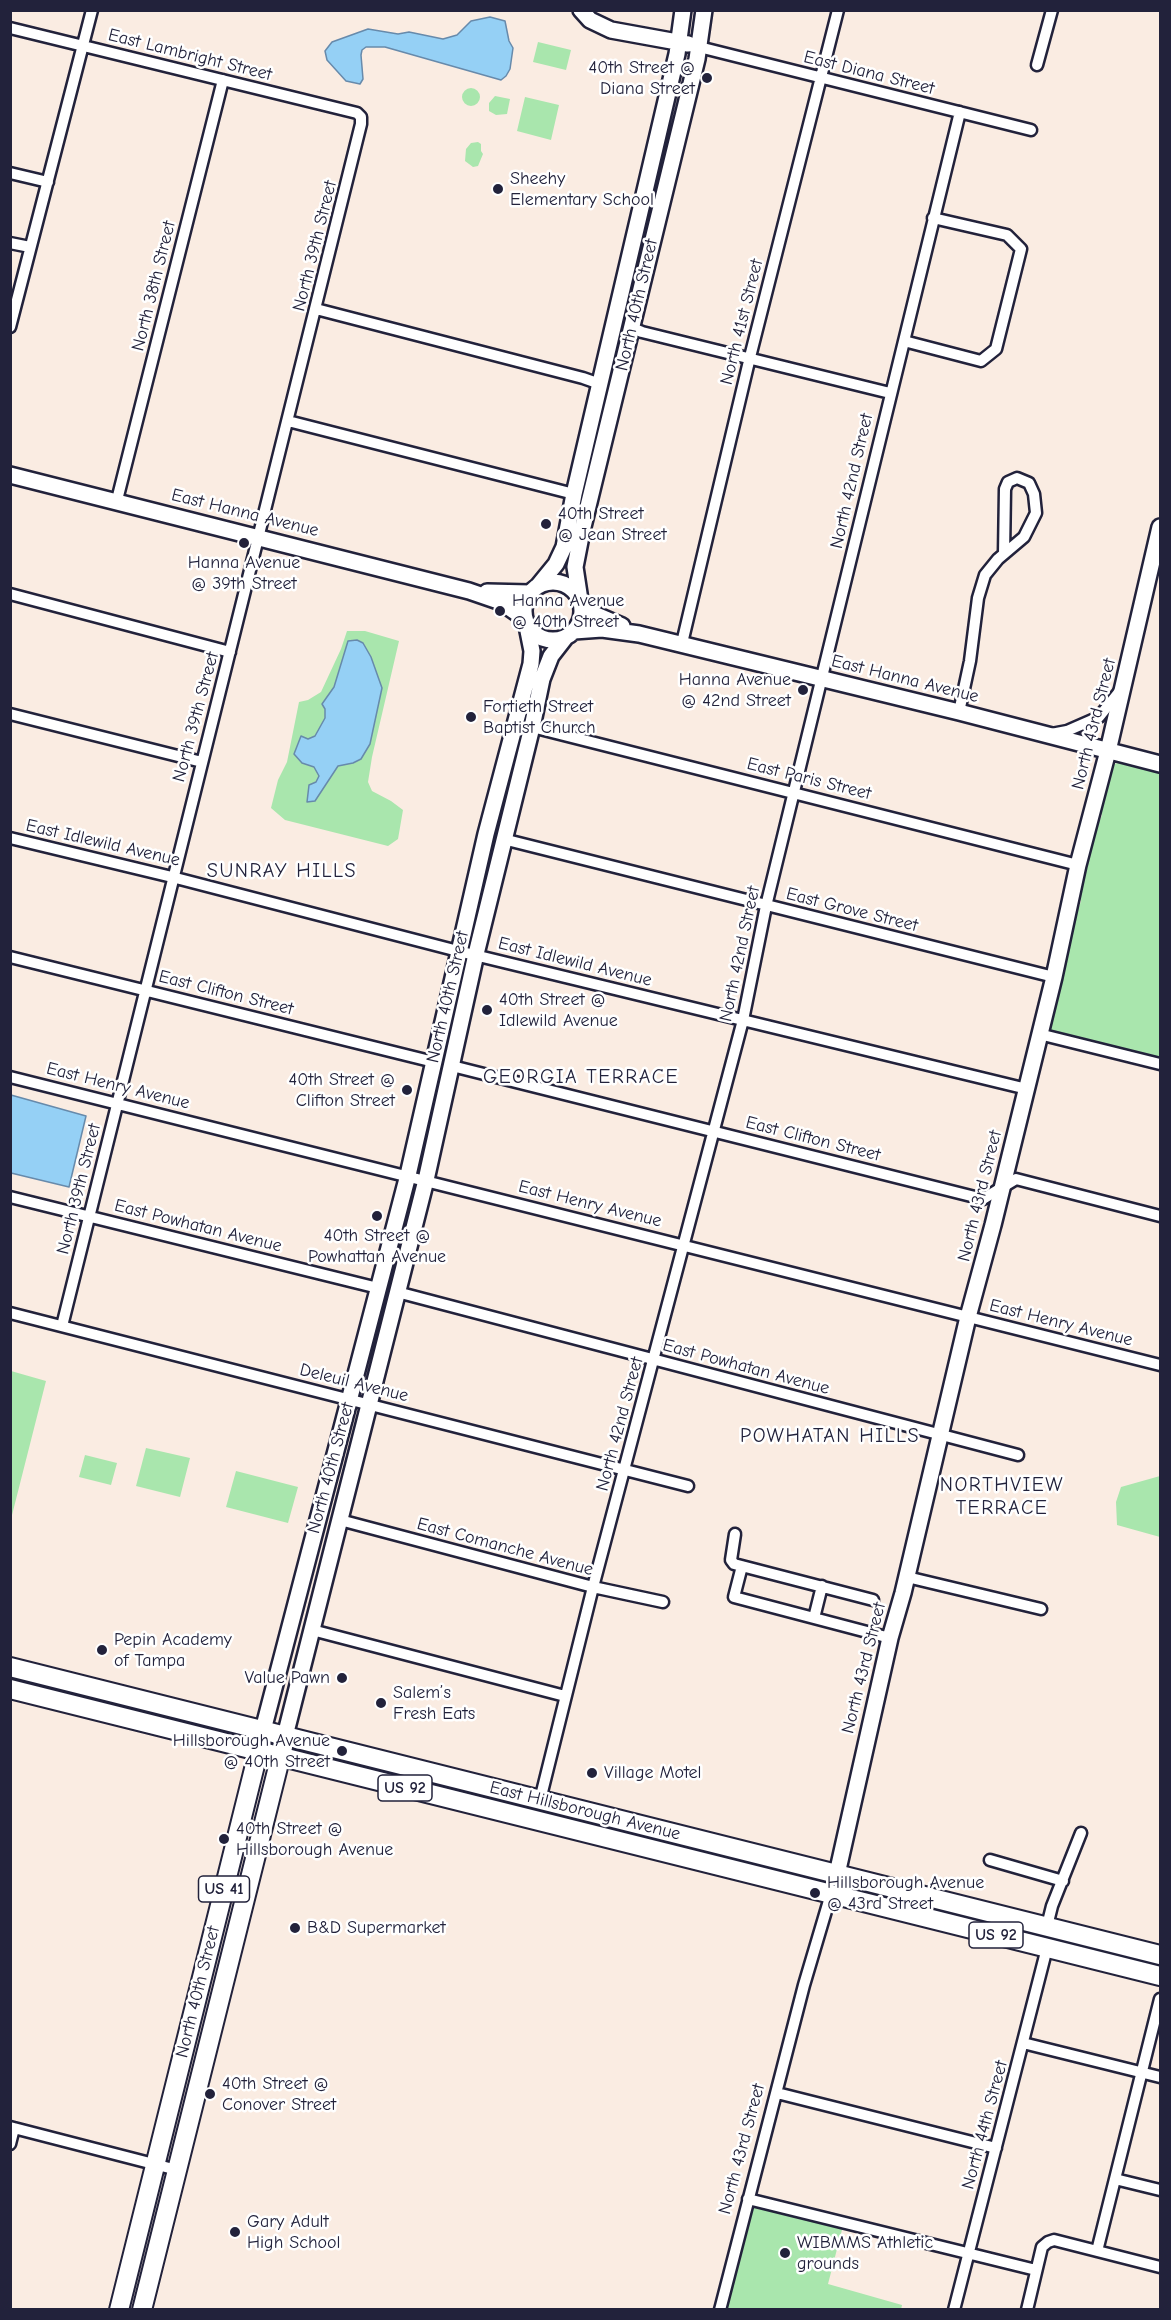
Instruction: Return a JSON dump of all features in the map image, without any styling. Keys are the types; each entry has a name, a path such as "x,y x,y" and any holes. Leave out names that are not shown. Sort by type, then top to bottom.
{"main road":[{"path":"582,10 590,20 611,30 679,41 699,47"},
{"name":"North 40th Street","path":"534,589 561,555 679,41 683,10"},
{"name":"North 40th Street","path":"581,604 576,579 576,563 699,47 704,10"},
{"path":"600,384 605,393 603,421 606,434"},
{"name":"East Hanna Avenue","path":"10,475 117,500 469,591 501,602 526,622"},
{"name":"North 43rd Street","path":"837,1874 890,1638 907,1577 968,1317 1027,1089 1078,866 1161,527"},
{"path":"554,582 576,593 581,604 579,625 570,635 546,640 538,637 526,622 524,609 534,589 554,582"},
{"name":"East Hanna Avenue","path":"469,591 534,589"},
{"name":"East Hanna Avenue","path":"581,604 639,634"},
{"name":"North 40th Street","path":"119,2310 258,1750 408,1175 486,834 531,664 532,651 526,622"},
{"name":"East Hanna Avenue","path":"570,635 602,629 639,634 959,712 1161,765"},
{"name":"North 40th Street","path":"142,2310 426,1180 476,954 545,668 551,656 570,635"},
{"name":"East Hillsborough Avenue","path":"13,1668 1161,1955"},
{"name":"East Hillsborough Avenue","path":"10,1689 1161,1976"},
{"path":"798,1886 813,1877 828,1881 837,1874"},
{"path":"831,1894 842,1884 857,1888 867,1882"}],"street":[{"path":"10,327 92,10"},
{"name":"North 41st Street","path":"682,644 750,357 838,10"},
{"path":"1037,65 1052,10"},
{"name":"East Lambright Street","path":"10,28 357,113 361,117"},
{"name":"East Diana Street","path":"699,47 1031,130"},
{"name":"North 38th Street","path":"117,500 223,80"},
{"name":"North 42nd Street","path":"540,1800 593,1587 743,1020 766,906 960,112"},
{"name":"North 39th Street","path":"62,1326 172,877 316,309 361,117"},
{"path":"10,173 48,182"},
{"path":"904,341 981,360 996,349 1021,249 1007,235 933,218"},
{"path":"10,243 30,248"},
{"path":"316,309 600,384"},
{"path":"632,328 890,393"},
{"path":"288,421 574,494"},
{"path":"959,712 970,661 978,598 985,575 1023,537 1036,513 1034,494 1029,483 1017,478 1008,482 1005,489 1004,554"},
{"path":"10,594 230,652"},
{"path":"1045,735 1067,731 1099,717 1113,702 1125,681"},
{"path":"10,714 202,762"},
{"name":"East Paris Street","path":"532,727 1078,866"},
{"name":"East Idlewild Avenue","path":"10,838 172,877 458,951 1027,1089"},
{"name":"East Grove Street","path":"503,839 1054,977"},
{"name":"East Clifton Street","path":"10,957 434,1062"},
{"path":"1039,1034 1161,1064"},
{"name":"East Clifton Street","path":"452,1066 983,1199 1016,1179 1161,1216"},
{"name":"East Henry Avenue","path":"10,1077 1161,1365"},
{"name":"East Powhatan Avenue","path":"10,1197 378,1287"},
{"name":"East Powhatan Avenue","path":"397,1292 1018,1455"},
{"name":"Deleuil Avenue","path":"10,1313 688,1486"},
{"name":"East Comanche Avenue","path":"340,1520 593,1587 663,1602"},
{"path":"735,1534 731,1560 734,1564 873,1600"},
{"path":"742,1566 734,1598 890,1638"},
{"path":"907,1577 1041,1609"},
{"path":"814,1618 822,1586"},
{"path":"312,1630 565,1696"},
{"path":"1047,1926 1052,1906 1081,1833"},
{"path":"990,1860 1063,1881"},
{"name":"North 43rd Street","path":"720,2310 804,1985 831,1894"},
{"name":"North 44th Street","path":"954,2310 1047,1948"},
{"path":"1097,2251 1161,1999"},
{"path":"1023,2043 1161,2077"},
{"path":"777,2093 996,2148"},
{"path":"10,2144 13,2128 177,2170"},
{"path":"1115,2179 1161,2190"},
{"path":"748,2199 1036,2270"},
{"path":"1027,2310 1042,2247 1054,2240 1161,2267"}],"green space":[{"path":"538,42 571,50 566,70 533,62"},
{"path":"467,88 475,88 480,93 478,104 467,106 462,101 462,93"},
{"path":"495,96 510,99 507,114 496,115 489,111 489,103"},
{"path":"525,97 559,105 551,140 517,131"},
{"path":"471,143 481,144 483,154 478,166 473,167 465,161 466,149"},
{"path":"347,631 365,631 399,641 368,782 372,791 403,810 398,839 388,846 285,820 271,808 278,780 287,762 299,702 308,700 321,692"},
{"path":"1125,761 1160,770 1160,1058 1049,1029 1073,908 1079,907 1081,901 1077,896 1096,823 1102,815 1098,811 1111,765"},
{"path":"10,1371 46,1381 11,1519"},
{"path":"146,1448 190,1458 180,1497 136,1486"},
{"path":"85,1455 117,1463 111,1485 79,1477"},
{"path":"236,1471 298,1487 288,1523 226,1507"},
{"path":"1160,1476 1160,1537 1117,1525 1116,1502 1121,1487"},
{"name":"WIBMMS Athletic grounds","path":"748,2199 844,2222 828,2284 902,2305 901,2310 720,2310"}],"water":[{"path":"490,17 505,21 509,41 513,48 510,69 501,80 385,47 366,47 362,50 361,55 363,79 360,84 346,81 327,60 325,51 332,42 368,29 398,34 409,32 443,39 457,35 471,21"},
{"path":"357,640 363,643 371,657 382,688 370,744 361,759 338,766 315,801 307,802 309,785 316,782 319,776 314,767 302,763 294,754 301,736 308,739 315,736 325,718 325,709 322,704 334,687 348,641"},
{"path":"11,1095 86,1116 69,1187 11,1173"}],"place":[{"name":"40th Street @ Diana Street","path":"707,78"},
{"name":"Sheehy Elementary School","path":"498,189"},
{"name":"40th Street @ Jean Street","path":"546,524"},
{"name":"Hanna Avenue @ 39th Street","path":"244,543"},
{"name":"Hanna Avenue @ 40th Street","path":"500,611"},
{"name":"Hanna Avenue @ 42nd Street","path":"803,690"},
{"name":"Fortieth Street Baptist Church","path":"471,717"},
{"name":"40th Street @ Idlewild Avenue","path":"487,1010"},
{"name":"40th Street @ Clifton Street","path":"407,1090"},
{"name":"40th Street @ Powhattan Avenue","path":"377,1216"},
{"name":"Pepin Academy of Tampa","path":"102,1650"},
{"name":"Value Pawn","path":"342,1678"},
{"name":"Salem’s Fresh Eats","path":"381,1703"},
{"name":"Hillsborough Avenue @ 40th Street","path":"342,1751"},
{"name":"Village Motel","path":"592,1773"},
{"name":"40th Street @ Hillsborough Avenue","path":"224,1839"},
{"name":"Hillsborough Avenue @ 43rd Street","path":"815,1893"},
{"name":"B&D Supermarket","path":"295,1928"},
{"name":"40th Street @ Conover Street","path":"210,2094"},
{"name":"Gary Adult High School","path":"235,2232"},
{"name":"WIBMMS Athletic grounds","path":"785,2253"}],"district":[{"name":"SUNRAY HILLS","path":"282,871"},
{"name":"GEORGIA TERRACE","path":"581,1077"},
{"name":"POWHATAN HILLS","path":"830,1436"},
{"name":"NORTHVIEW TERRACE","path":"1002,1496"}]}
